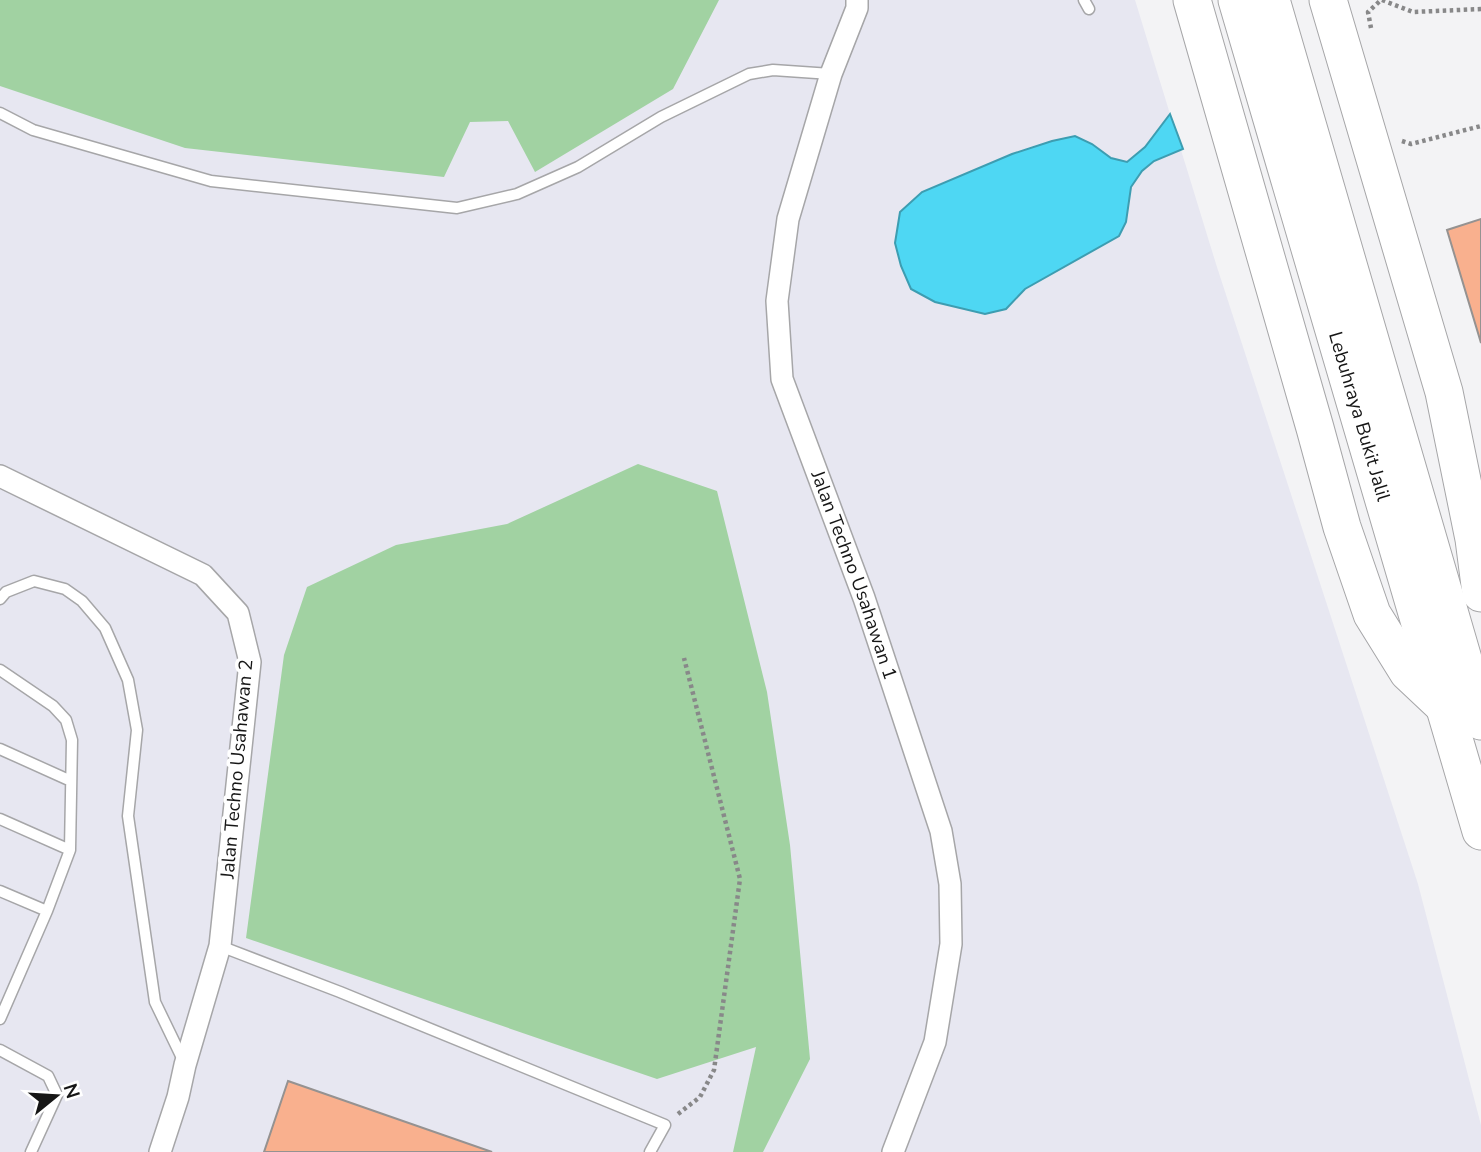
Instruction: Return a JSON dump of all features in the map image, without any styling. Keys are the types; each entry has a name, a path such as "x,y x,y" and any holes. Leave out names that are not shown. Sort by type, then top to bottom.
{"highway":[{"path":"1192,0 1342,527 1372,614 1408,673 1444,705"},
{"name":"Lebuhraya Bukit Jalil","path":"1237,0 1419,562 1481,721"},
{"name":"Lebuhraya Bukit Jalil","path":"1270,0 1419,562 1444,705 1481,831"},
{"path":"1328,0 1444,392 1474,539 1481,593"}],"street":[{"name":"Jalan Techno Usahawan 1","path":"857,0 858,8 831,74 788,219 777,301 782,379 864,598 940,831 950,884 951,944 935,1042 893,1152"},
{"name":"Jalan Techno Usahawan 2","path":"0,476 203,575 237,613 250,662 220,946 160,1152"}],"lane":[{"path":"0,113 33,130 211,181 457,208 517,194 579,167 661,117 749,74 772,70 831,74"},
{"path":"0,598 34,581 65,589 82,601 104,628 128,680 137,730 128,816 155,1002 185,1065"},
{"path":"0,670 53,706 66,720 72,740 70,850 0,1019"},
{"path":"0,749 71,781"},
{"path":"0,819 70,850"},
{"path":"0,891 47,911"},
{"path":"220,946 340,992 665,1125 650,1152"},
{"path":"0,1050 48,1076 57,1095 31,1152"}],"path":[{"path":"1373,36 1368,12 1381,0 1413,12 1481,9"},
{"path":"1394,138 1410,144 1481,126"},
{"path":"665,1125 700,1097 714,1070 740,879 684,658"}],"shaded area":[{"path":"0,0 1135,0 1216,264 1418,884 1481,1125 1481,1152 0,1152"}],"green space":[{"path":"0,0 719,0 673,89 535,172 508,121 470,122 444,177 185,148 0,86"},
{"path":"638,464 717,491 767,692 790,845 810,1059 763,1152 733,1152 756,1047 657,1079 246,938 284,655 307,587 396,545 507,524"}],"water":[{"path":"1170,114 1183,149 1154,161 1142,171 1131,187 1126,222 1119,236 1025,289 1006,309 985,314 935,302 911,289 895,243 900,212 922,192 1012,154 1075,136 1111,158 1127,162 1145,147"}],"building":[{"path":"1481,219 1481,343 1447,230"},
{"path":"288,1081 492,1152 264,1152"}]}
